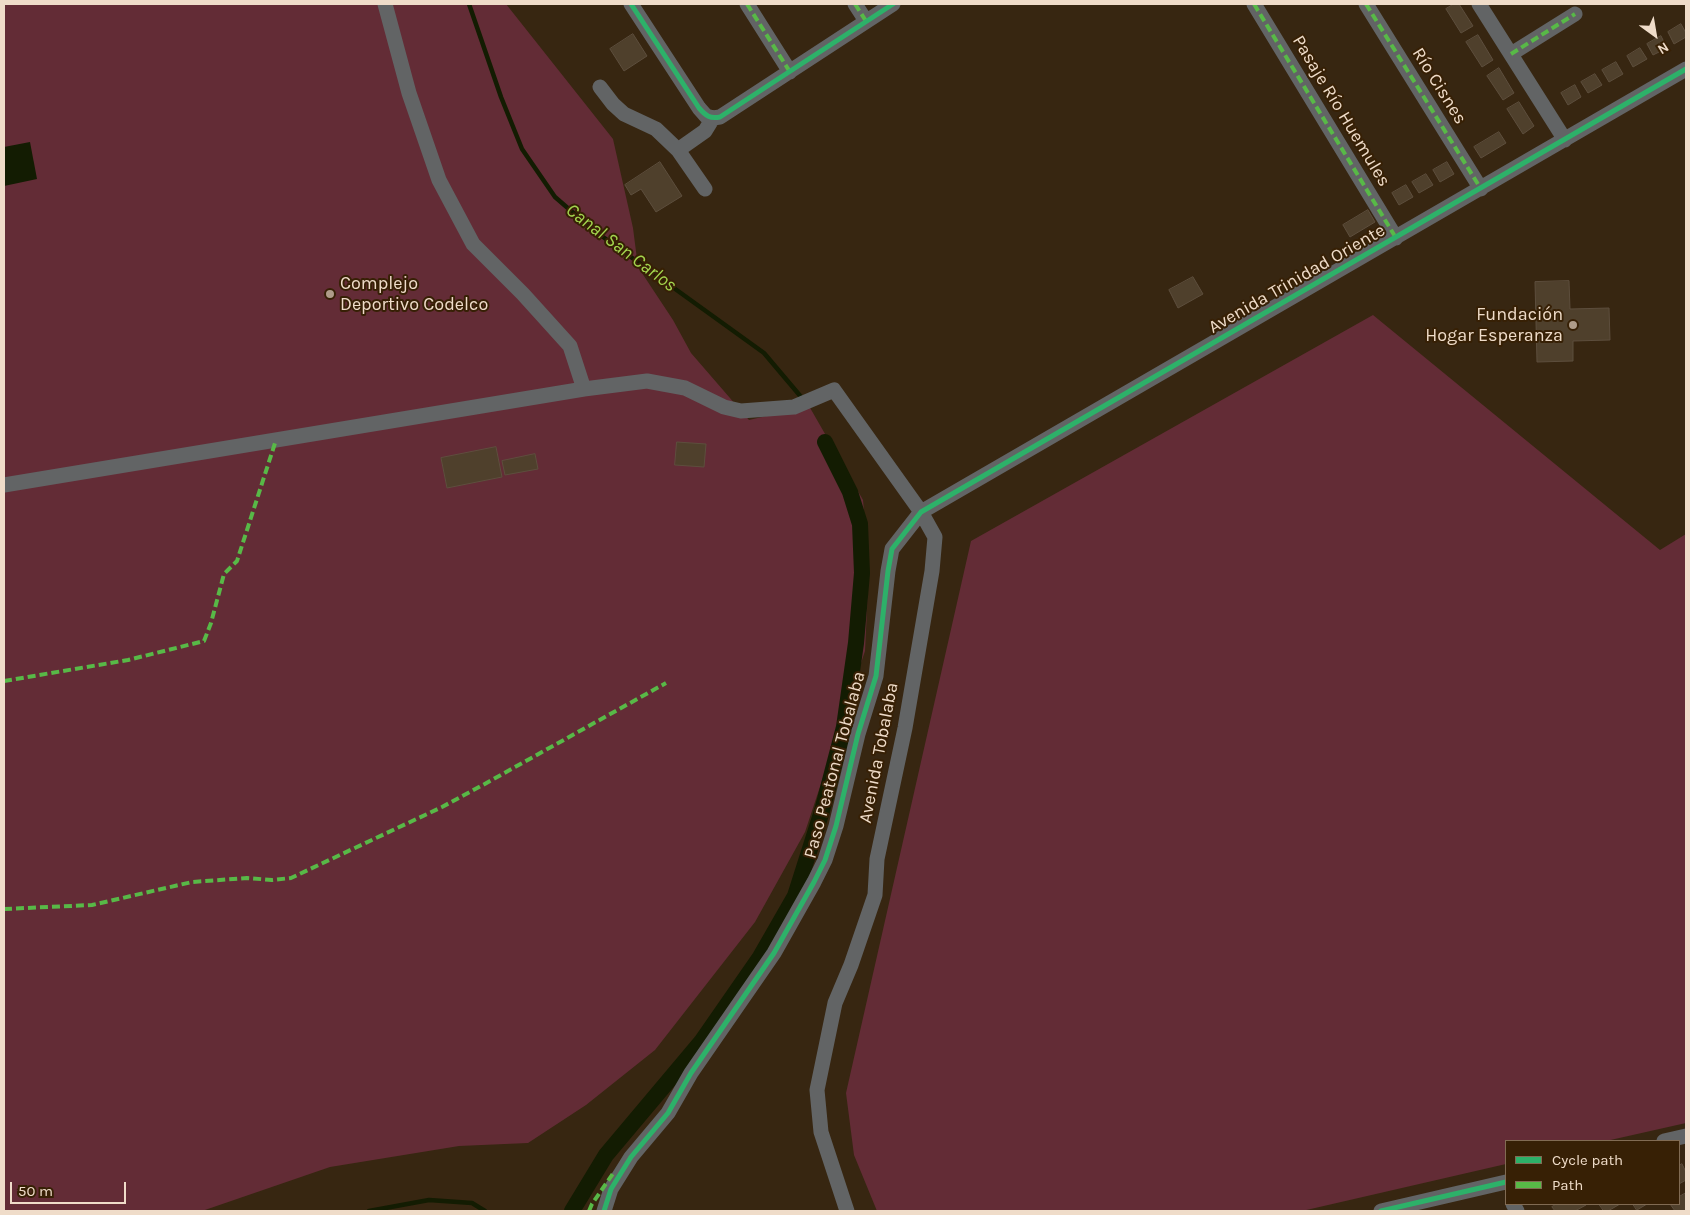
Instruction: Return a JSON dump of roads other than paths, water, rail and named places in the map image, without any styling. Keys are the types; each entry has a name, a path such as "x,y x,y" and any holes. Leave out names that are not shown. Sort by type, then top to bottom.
{"street":[{"path":"4,485 584,389 570,346 523,294 473,244 439,180 409,93 385,4"},
{"path":"630,4 699,108 706,116 713,118 720,117 893,4"},
{"path":"748,4 790,72"},
{"path":"855,4 866,22"},
{"name":"Pasaje Río Huemules","path":"1254,4 1396,238"},
{"name":"Río Cisnes","path":"1366,4 1481,189"},
{"path":"1479,4 1565,140"},
{"path":"1510,54 1575,14"},
{"name":"Avenida Trinidad Oriente","path":"921,512 1686,69"},
{"path":"600,87 624,114 656,129 678,150 705,189"},
{"path":"678,150 705,131 713,118"},
{"name":"Avenida Tobalaba","path":"584,389 648,381 686,388 724,407 741,411 794,407 834,390 921,512 935,537 932,571 905,728 877,859 875,895 851,965 835,1003 817,1090 821,1132 847,1211"},
{"name":"Paso Peatonal Tobalaba","path":"604,1211 611,1188 631,1157 668,1113 691,1073 774,953 825,860 836,826 858,734 876,676 892,549 921,512"},
{"path":"1668,1140 1686,1136"},
{"path":"1380,1211 1505,1186"}],"waterway":[{"name":"Canal San Carlos","path":"469,4 501,97 522,149 555,197 592,229 764,353 802,398"},
{"name":"Canal San Carlos","path":"572,1211 606,1155 701,1042 760,957 795,896 822,811 844,727 856,643 862,573 860,524 850,492 825,442"},
{"path":"369,1211 429,1200 472,1203 485,1211"}],"place":[{"name":"Complejo Deportivo Codelco","path":"330,294"},
{"name":"Fundación Hogar Esperanza","path":"1573,325"}]}
